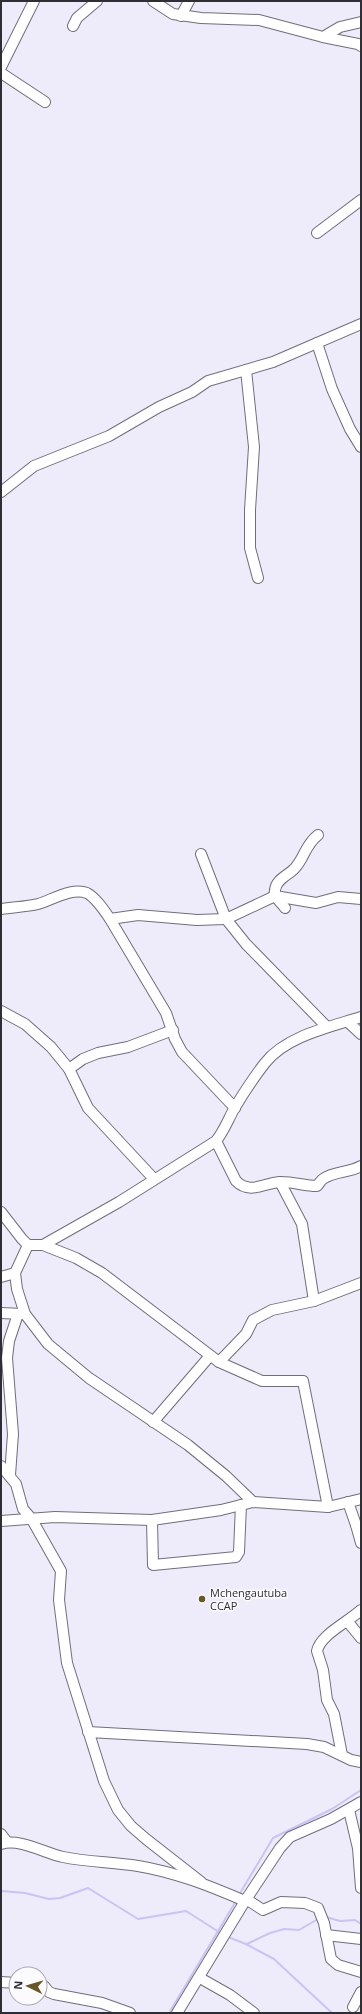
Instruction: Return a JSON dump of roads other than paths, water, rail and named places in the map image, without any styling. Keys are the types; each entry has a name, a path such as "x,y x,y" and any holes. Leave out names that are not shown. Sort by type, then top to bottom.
{"street":[{"path":"1,67 34,1"},
{"path":"73,26 77,18 97,1"},
{"path":"153,1 168,13 181,16 259,20 361,46"},
{"path":"181,16 189,1"},
{"path":"324,37 340,27 361,22"},
{"path":"1,73 45,102"},
{"path":"317,233 361,200"},
{"path":"1,492 34,466 110,436 159,407 192,392 208,380 273,362 361,324"},
{"path":"317,343 332,389 350,429 361,447"},
{"path":"246,370 254,447 250,510 250,548 258,578"},
{"path":"285,908 275,896 275,890 281,880 296,867 310,842 318,835"},
{"path":"201,854 226,919 246,944 327,1026"},
{"path":"1,909 38,904 68,893 83,892 88,894 100,905 110,919 166,1013 177,1043 186,1057 235,1108"},
{"path":"110,919 138,915 197,920 226,919 275,896 316,903 338,897 361,899"},
{"path":"1,1011 34,1030 69,1069 88,1108 154,1179"},
{"path":"1,1212 28,1245 43,1244 119,1202 216,1141 235,1108 265,1062 275,1053 297,1040 327,1026 361,1018"},
{"path":"348,1022 361,1034"},
{"path":"69,1069 83,1059 98,1053 128,1047 173,1030"},
{"path":"216,1141 238,1183 258,1188 280,1182 317,1186 322,1179 333,1174 353,1171 361,1166"},
{"path":"280,1182 302,1224 314,1301"},
{"path":"43,1244 76,1258 102,1273 136,1297 209,1357 262,1381 303,1381 328,1507"},
{"path":"10,1475 13,1427 7,1358 9,1341 21,1314 15,1273 28,1245"},
{"path":"1,1277 15,1273"},
{"path":"219,1362 246,1334 253,1320 272,1310 314,1301 361,1282"},
{"path":"1,1313 21,1314 61,1356 89,1378 204,1458 253,1502"},
{"path":"153,1422 209,1357"},
{"path":"1,1466 16,1484 23,1508 31,1518 61,1571 59,1600 63,1643 67,1664 104,1781 118,1810 131,1826 201,1882"},
{"path":"1,1521 31,1518 152,1520 221,1510 253,1502 328,1507 361,1499"},
{"path":"348,1502 358,1527 361,1543"},
{"path":"152,1520 153,1565 236,1556 239,1552 241,1505"},
{"path":"342,1754 334,1714 327,1700 323,1670 317,1651 322,1639 348,1622 361,1610"},
{"path":"348,1622 361,1638"},
{"path":"88,1732 307,1744 324,1747 342,1754 351,1760 361,1762"},
{"path":"178,2013 245,1900 280,1848 290,1837 349,1810 361,1802"},
{"path":"349,1810 358,1848 361,1888"},
{"path":"3,1840 62,1857 139,1866 201,1882 245,1900 263,1910 280,1902 305,1903 319,1910 332,1961 348,1969 361,1972"},
{"path":"326,1935 361,1939"},
{"path":"200,1978 230,1995 254,2013"},
{"path":"48,1991 54,1994 102,2003 130,2013"},
{"path":"353,2007 361,1992"}],"waterway":[{"path":"239,1895 273,1838 332,1809 361,1790"},
{"path":"1,1891 25,1893 49,1899 60,1898 88,1888 138,1919 186,1911 222,1934"},
{"path":"169,2013 236,1901"},
{"path":"326,1917 340,1921 355,1920 361,1924"},
{"path":"247,1944 270,1933 284,1929 299,1930 318,1919"},
{"path":"228,1937 246,1944 274,1959 332,2013"}],"place":[{"name":"Mchengautuba CCAP","path":"202,1599"}]}
